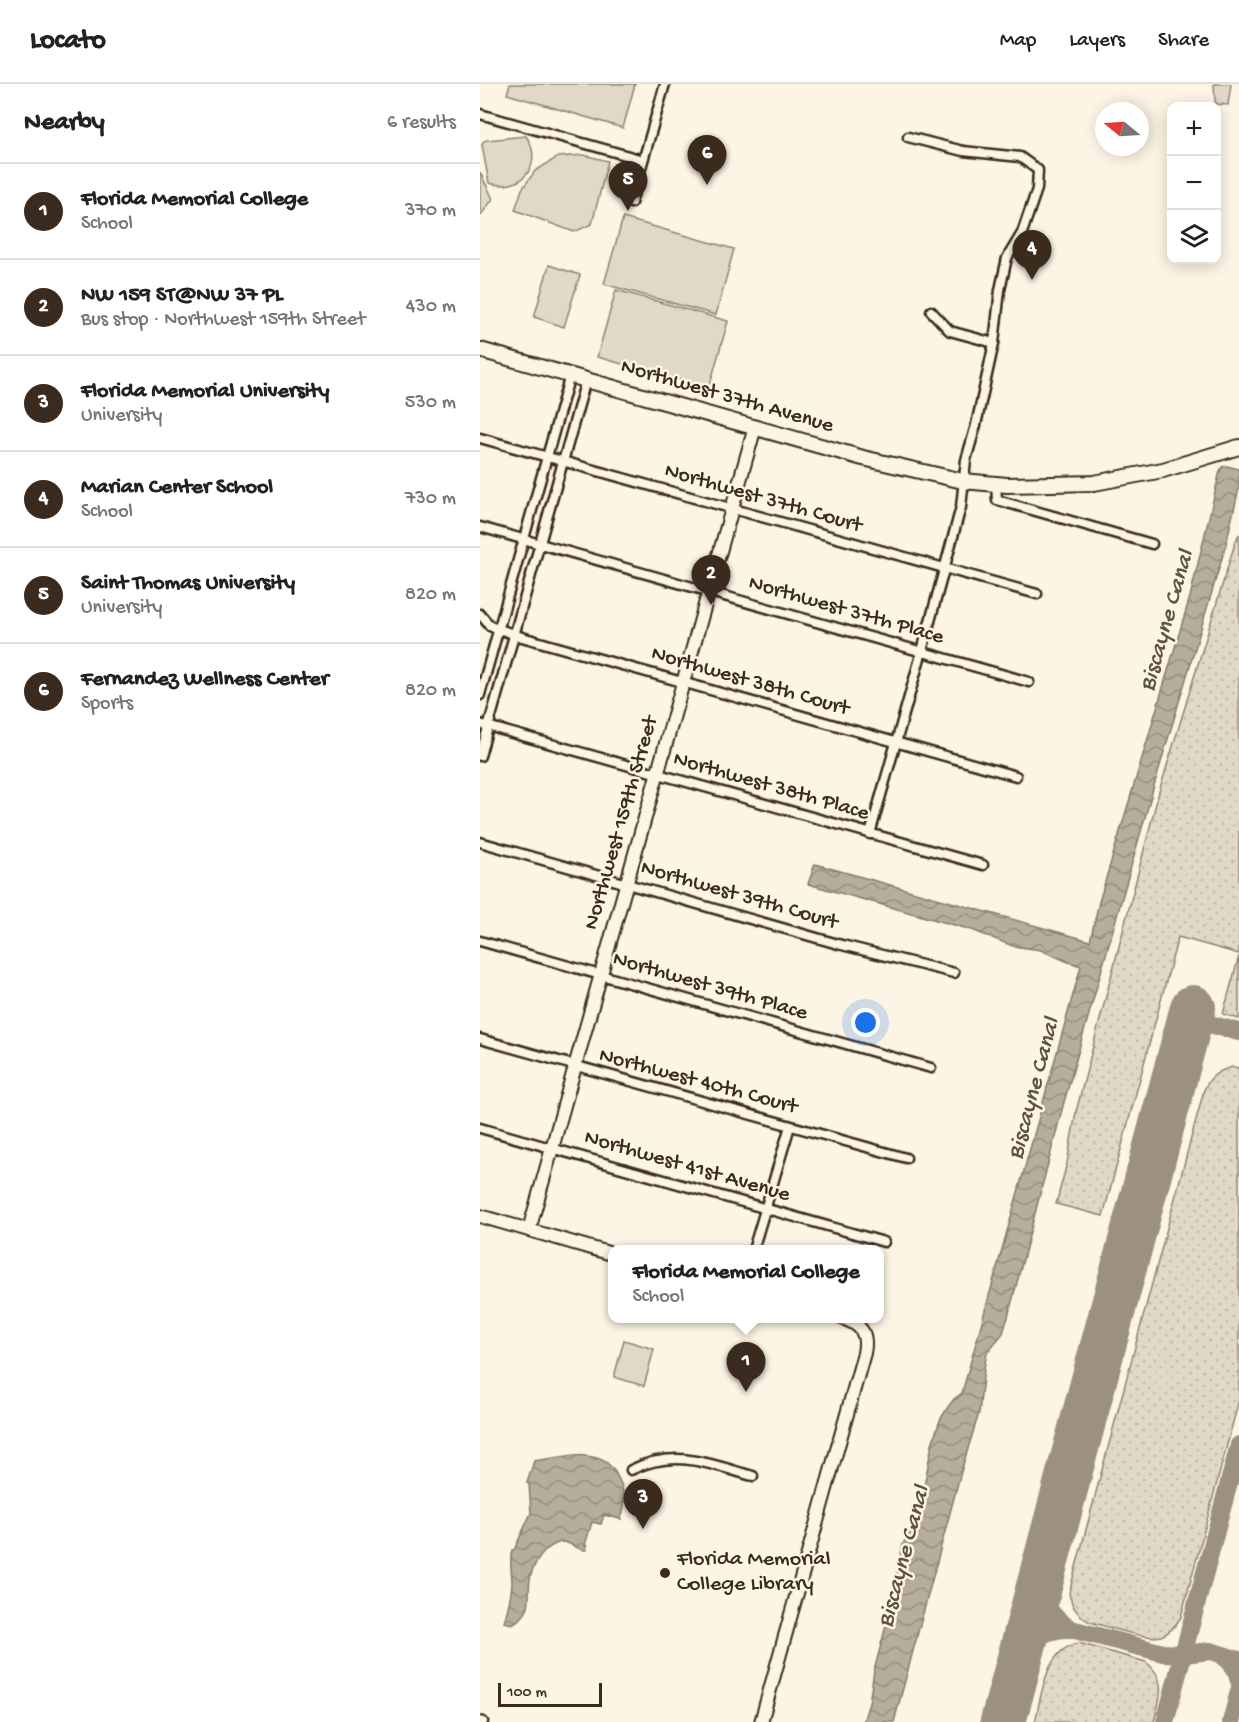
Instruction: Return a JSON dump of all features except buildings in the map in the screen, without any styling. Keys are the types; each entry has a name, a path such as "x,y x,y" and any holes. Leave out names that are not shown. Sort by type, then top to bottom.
{"main road":[{"name":"Northwest 37th Avenue","path":"480,350 896,466 963,481 996,484 1094,483 1163,470 1239,447"}],"street":[{"path":"631,203 665,84"},
{"path":"480,114 643,160"},
{"path":"870,834 961,507 966,460 994,343 1000,290 1007,258 1022,233 1037,189 1038,170 1020,157 963,151 908,137"},
{"path":"932,311 950,331 994,343"},
{"path":"480,696 570,375"},
{"path":"480,756 484,725 514,634 586,380"},
{"name":"Northwest 159th Street","path":"529,1230 754,427"},
{"name":"Northwest 37th Court","path":"480,438 1037,594"},
{"path":"996,484 997,500 1152,544"},
{"name":"Northwest 37th Place","path":"480,527 1029,682"},
{"name":"Northwest 38th Court","path":"480,614 490,626 499,630 1016,776"},
{"name":"Northwest 38th Place","path":"484,725 983,865"},
{"name":"Northwest 39th Court","path":"480,842 838,944 954,973"},
{"name":"Northwest 39th Place","path":"480,941 931,1068"},
{"name":"Northwest 40th Court","path":"480,1039 906,1158"},
{"path":"754,1245 790,1126"},
{"name":"Northwest 41st Avenue","path":"480,1128 884,1242"},
{"path":"480,1216 608,1253"},
{"path":"761,1722 866,1345 864,1334 853,1323"},
{"path":"631,1470 646,1462 687,1458 753,1476"}],"green space":[{"path":"510,84 635,84 623,128 507,94"},
{"path":"1214,84 1231,84 1228,105 1215,101"},
{"path":"526,136 533,157 527,174 511,184 489,183 482,145 484,141"},
{"path":"584,155 608,161 592,224 574,232 515,210 522,189 535,171 558,157"},
{"path":"480,172 493,199 480,216"},
{"path":"623,218 734,249 716,315 604,284"},
{"path":"549,265 580,275 564,327 534,317"},
{"path":"616,290 728,321 709,388 597,357"},
{"path":"1239,534 1239,954 1178,937 1103,1216 1056,1204 1067,1163 1076,1112 1159,792"},
{"path":"1239,956 1239,1019 1223,1014"},
{"path":"1233,1067 1239,1068 1239,1400 1181,1617 1164,1635 1146,1636 1090,1622 1076,1610 1069,1593 1204,1090 1215,1075"},
{"path":"624,1340 654,1349 644,1386 614,1377"},
{"path":"1079,1643 1146,1662 1153,1669 1160,1682 1154,1722 1035,1722 1043,1686 1052,1663 1068,1647"}],"water":[{"name":"Biscayne Canal","path":"1222,467 1239,469 1239,488 1225,548 1153,789 1064,1102 1008,1317 1003,1333 987,1353 979,1413 962,1468 894,1722 863,1722 903,1544 912,1528 923,1492 932,1444 940,1420 954,1399 962,1393 1081,966 1041,950 1013,946 972,930 808,884 815,864 1090,941 1099,902 1190,597 1220,471"},
{"path":"574,1455 599,1459 607,1463 616,1473 624,1499 621,1519 604,1515 601,1524 592,1522 585,1545 586,1550 563,1542 554,1544 546,1550 540,1556 531,1575 527,1610 512,1624 504,1622 512,1588 512,1550 531,1513 529,1484 527,1483 534,1461"}],"taxiway":[{"path":"1191,1019 1239,1032"},
{"path":"1165,1722 1239,1445"},
{"path":"1041,1578 1043,1595 1048,1608 1071,1629 1163,1653 1183,1654 1211,1651 1239,1660"},
{"path":"1021,1653 1032,1642 1049,1632 1071,1629"},
{"path":"1223,1656 1234,1667 1239,1681"},
{"path":"1231,1722 1239,1691"}],"runway":[{"path":"1003,1722 1193,1008"}],"place":[{"name":"Fernandez Wellness Center","path":"707,185"},
{"name":"Saint Thomas University","path":"628,211"},
{"name":"Marian Center School","path":"1032,280"},
{"name":"NW 159 ST@NW 37 PL","path":"711,605"},
{"name":"Florida Memorial College","path":"746,1392"},
{"name":"Florida Memorial University","path":"643,1529"},
{"name":"Florida Memorial College Library","path":"665,1573"}]}
